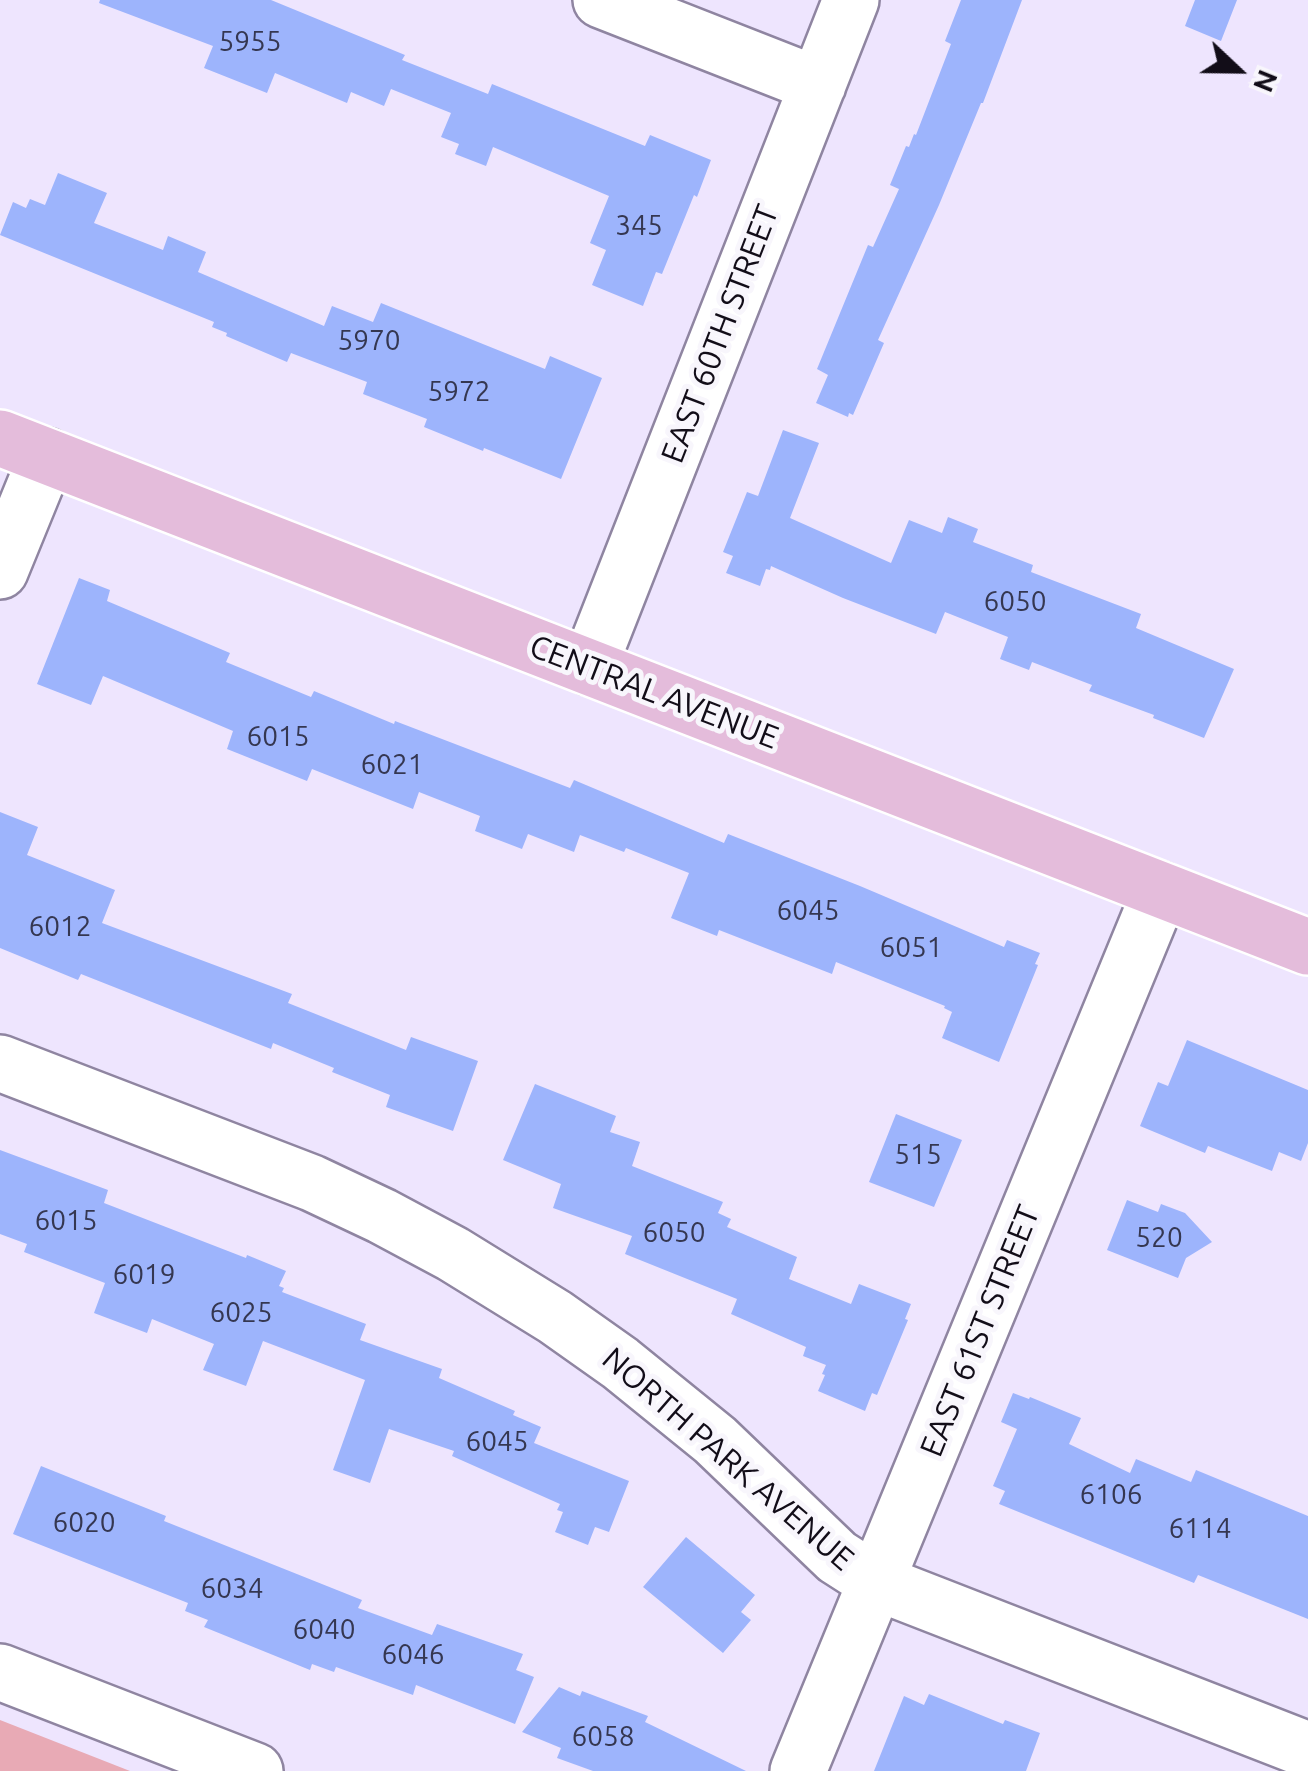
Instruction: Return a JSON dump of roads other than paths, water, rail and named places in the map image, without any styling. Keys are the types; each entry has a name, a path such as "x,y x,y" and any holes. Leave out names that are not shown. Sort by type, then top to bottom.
{"main road":[{"name":"CENTRAL AVENUE","path":"23,447 1308,946"}],"street":[{"path":"601,0 818,86"},
{"name":"EAST 60TH STREET","path":"590,667 851,0"},
{"path":"0,571 23,447"},
{"name":"EAST 61ST STREET","path":"798,1771 1161,890"},
{"name":"NORTH PARK AVENUE","path":"0,1062 312,1183 453,1254 555,1316 620,1363 715,1440 837,1557 876,1582 1308,1750"},
{"path":"0,1672 255,1771"}]}
